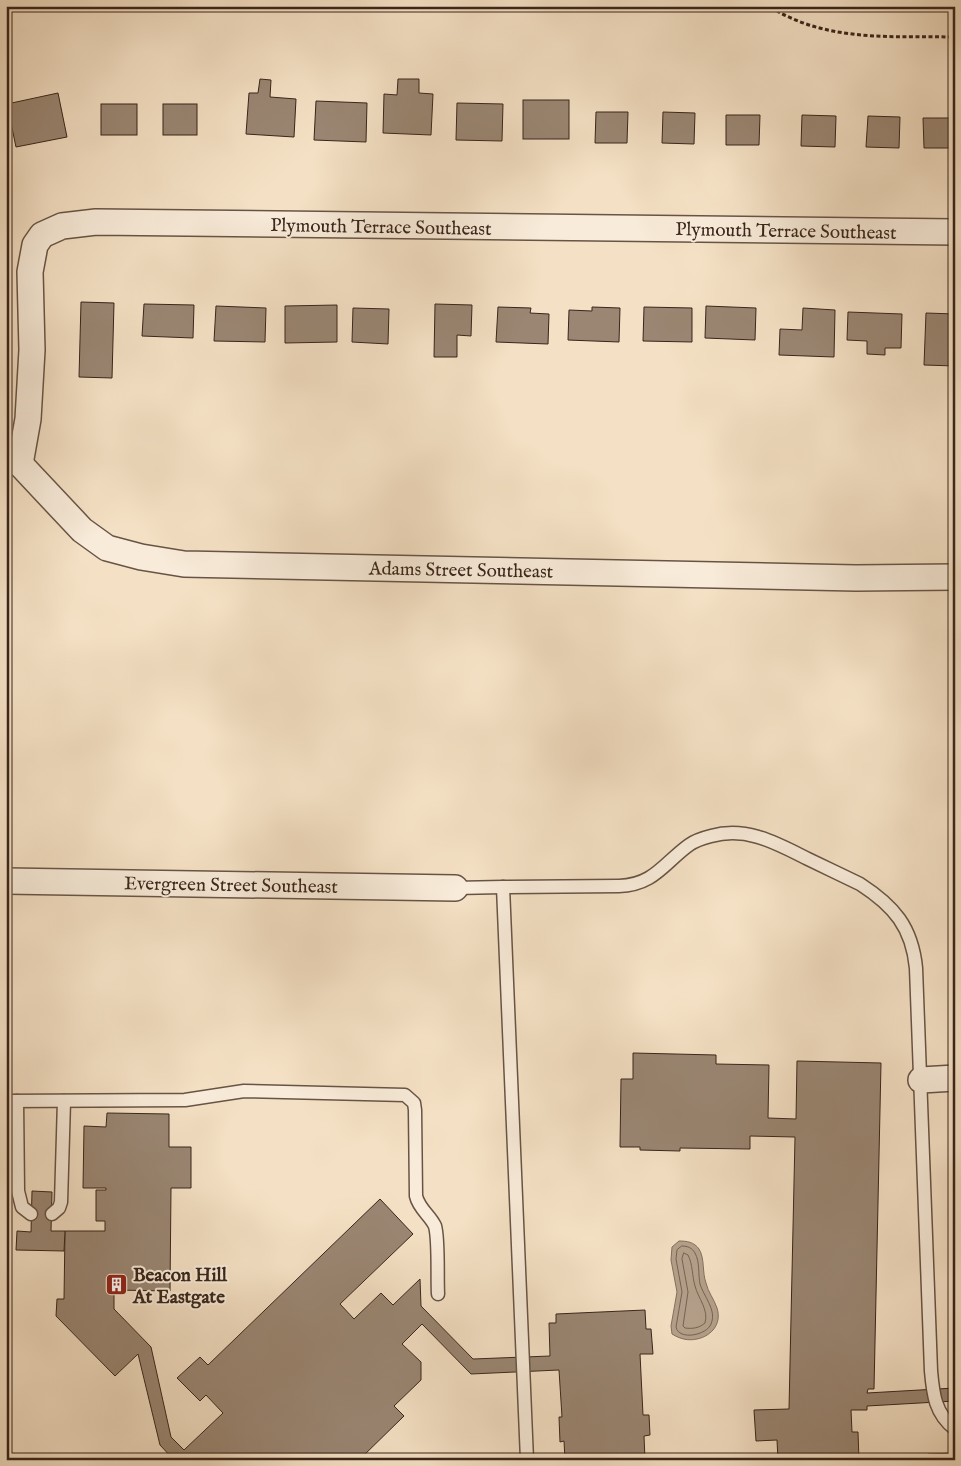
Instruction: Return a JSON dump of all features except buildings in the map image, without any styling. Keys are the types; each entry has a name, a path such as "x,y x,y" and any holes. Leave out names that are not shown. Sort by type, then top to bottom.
{"street":[{"name":"Plymouth Terrace Southeast","path":"13,459 28,419 32,350 30,272 35,245 42,235 62,226 96,222 955,232"},
{"name":"Adams Street Southeast","path":"13,459 82,530 106,548 141,557 184,564 846,577 955,577"},
{"name":"Evergreen Street Southeast","path":"6,881 455,888"},
{"path":"920,1080 955,1078"}],"lane":[{"path":"455,888 626,886 656,874 689,845 702,838 729,832 769,839 873,893 890,907 905,926 913,945 916,968 931,1371 934,1396 938,1409 942,1418 955,1429"},
{"path":"503,887 528,1460"},
{"path":"31,1214 22,1207 18,1191 11,1101 185,1100 244,1091 405,1095 414,1103 415,1110 418,1201 435,1228 438,1294"},
{"path":"52,1214 59,1208 61,1202 64,1101"}],"path":[{"path":"772,6 777,11 804,24 828,31 870,35 955,37"}],"water":[{"path":"679,1241 690,1242 699,1249 707,1286 718,1314 717,1324 711,1332 694,1340 684,1339 672,1334 671,1326 677,1292 671,1260 672,1247"}],"place":[{"name":"Beacon Hill At Eastgate","path":"117,1285"}]}
